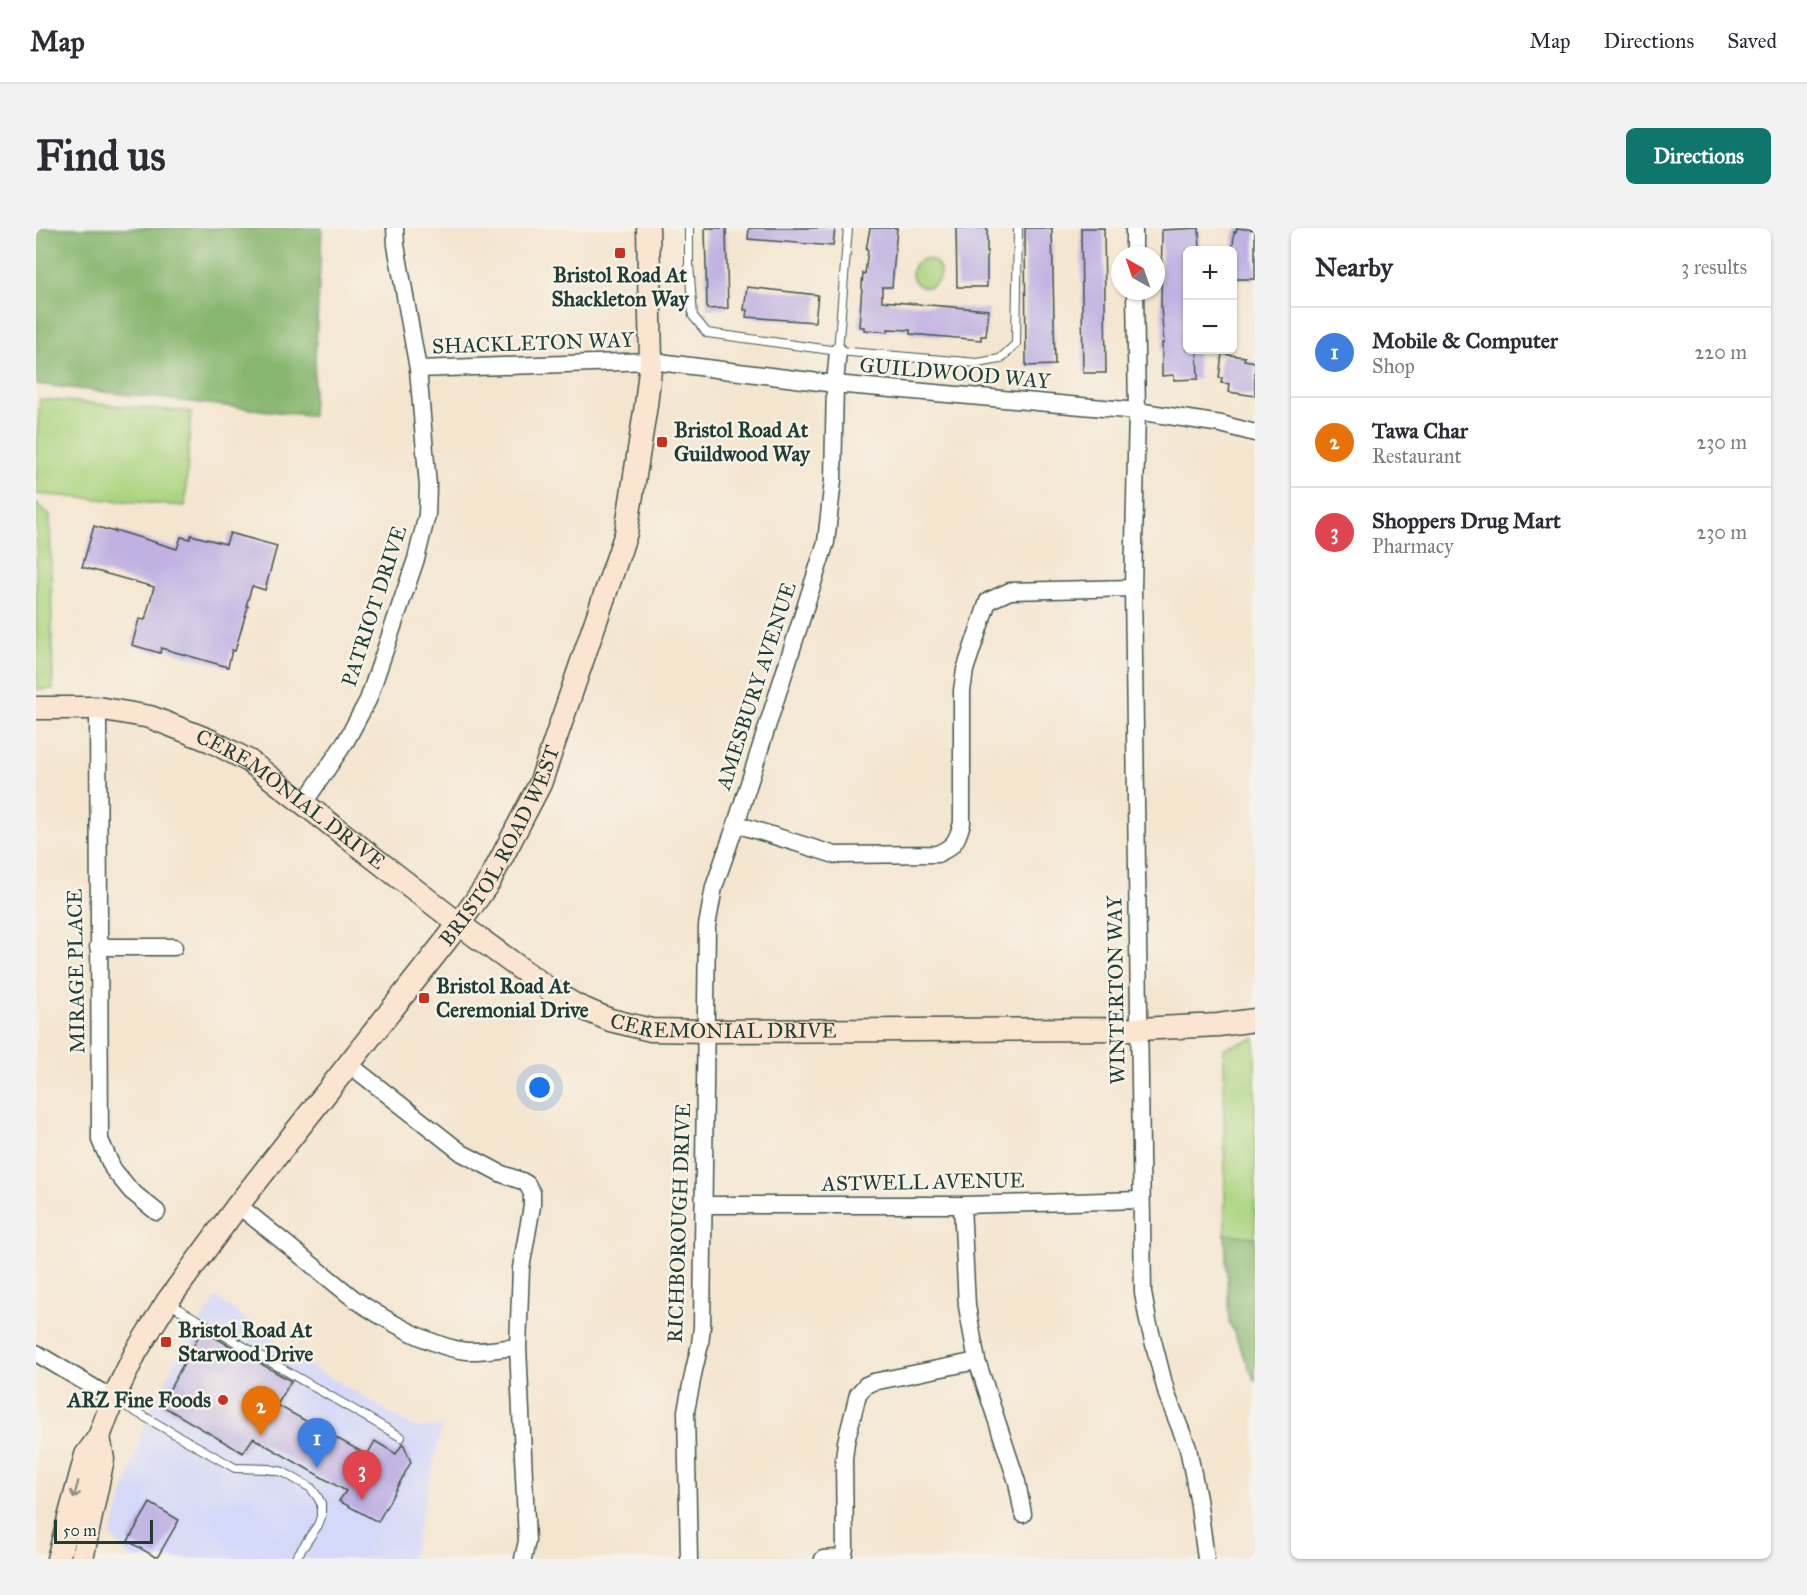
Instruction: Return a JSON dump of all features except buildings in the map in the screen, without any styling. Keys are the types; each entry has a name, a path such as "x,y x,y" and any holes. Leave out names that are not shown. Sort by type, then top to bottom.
{"street":[{"name":"PATRIOT DRIVE","path":"304,803 346,741 368,700 417,559 427,515 428,486 418,369 395,228"},
{"name":"BRISTOL ROAD WEST","path":"58,1559 86,1455 99,1437 113,1399 136,1352 167,1302 238,1205 459,924 489,882 540,783 626,533 651,361 648,228"},
{"path":"1134,228 1134,246"},
{"name":"WINTERTON WAY","path":"1135,300 1137,411 1133,588 1143,1293 1167,1395 1188,1449 1206,1559"},
{"name":"AMESBURY AVENUE","path":"706,1031 707,926 714,887 826,542 833,480 838,351"},
{"name":"SHACKLETON WAY","path":"418,369 651,361"},
{"name":"GUILDWOOD WAY","path":"651,361 835,384 1137,411 1221,424 1255,433"},
{"path":"736,824 835,855 936,854 950,849 958,837 962,823 962,691 965,670 988,601 1010,591 1133,588"},
{"name":"CEREMONIAL DRIVE","path":"36,708 98,708 150,717 211,741 249,760 459,924 550,990 575,1005 610,1020 651,1030 706,1031 1139,1029 1218,1025 1255,1020"},
{"name":"MIRAGE PLACE","path":"98,708 100,1140 113,1169 130,1191 157,1212"},
{"path":"98,947 174,947"},
{"name":"RICHBOROUGH DRIVE","path":"688,1559 686,1411 702,1327 706,1031"},
{"path":"350,1065 462,1154 502,1174 522,1181 527,1184 532,1193 532,1206 521,1268 518,1347 527,1541 523,1559"},
{"name":"ASTWELL AVENUE","path":"705,1205 962,1205 1141,1200"},
{"path":"238,1205 353,1298 370,1310 414,1333 442,1345 466,1351 518,1347"},
{"path":"962,1205 967,1306 977,1361 1017,1482 1023,1514"},
{"path":"36,1353 113,1399"},
{"path":"823,1559 838,1558 844,1554 844,1459 858,1394 866,1385 873,1382 977,1361"},
{"name":"BRISTOL ROAD WEST","path":"82,1559 103,1459 99,1437"}],"lane":[{"path":"689,228 693,316 707,333 838,351 978,363 1000,359 1016,344 1018,228"},
{"path":"838,351 849,228"},
{"path":"167,1302 401,1437"},
{"path":"113,1399 235,1468 283,1472 311,1488 321,1503 321,1517 295,1559"}],"shaded area":[{"path":"217,1297 287,1352 416,1428 442,1426 412,1559 131,1559 111,1535 144,1426 178,1355"}],"green space":[{"path":"36,228 322,228 312,416 36,384"},
{"path":"926,259 936,263 940,273 936,283 926,287 916,283 912,273 916,263"},
{"path":"40,399 191,412 185,506 36,494 36,448"},
{"path":"36,503 50,516 53,689 36,689"},
{"path":"1255,1038 1255,1381 1229,1321 1225,1234 1224,1048"},
{"path":"1225,1234 1255,1237 1255,1381 1229,1321"}],"place":[{"name":"Bristol Road At Shackleton Way","path":"620,253"},
{"name":"Bristol Road At Guildwood Way","path":"662,442"},
{"name":"Bristol Road At Ceremonial Drive","path":"424,998"},
{"name":"Bristol Road At Starwood Drive","path":"166,1342"},
{"name":"ARZ Fine Foods","path":"223,1400"},
{"name":"Tawa Char","path":"261,1436"},
{"name":"Mobile & Computer","path":"317,1468"},
{"name":"Shoppers Drug Mart","path":"362,1500"}]}
